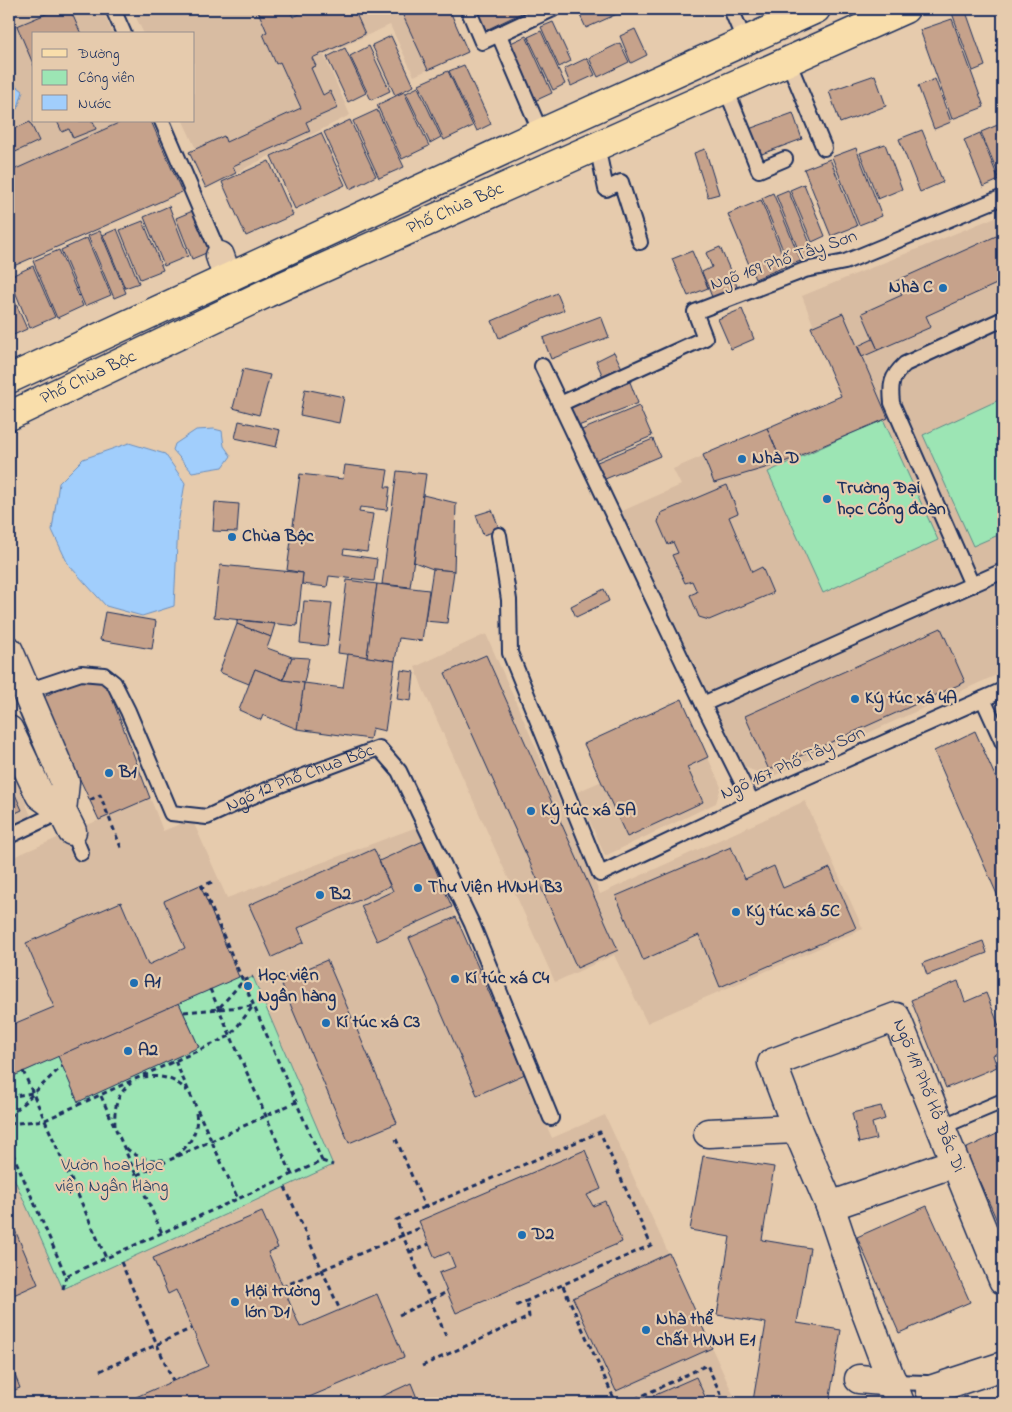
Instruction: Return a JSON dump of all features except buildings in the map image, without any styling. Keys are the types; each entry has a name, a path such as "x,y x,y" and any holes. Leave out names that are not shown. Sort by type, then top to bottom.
{"main road":[{"name":"Phố Chùa Bộc","path":"9,379 224,267 541,133 816,9"},
{"name":"Phố Chùa Bộc","path":"9,416 267,293 905,9"}],"street":[{"path":"9,651 18,695 65,782 72,832"},
{"path":"9,730 40,795 72,832"},
{"name":"Ngõ 119 Phố Hồ Đắc Di","path":"798,1129 772,1063 896,1017 1003,1280"},
{"path":"708,1133 798,1129 830,1206 864,1310 896,1393"},
{"path":"830,1206 954,1163"},
{"path":"930,1390 1003,1366"},
{"path":"859,1379 896,1393"}],"lane":[{"path":"113,9 123,32"},
{"path":"468,9 482,42 553,9"},
{"path":"731,9 744,42"},
{"path":"499,35 541,133"},
{"path":"788,61 824,148"},
{"path":"726,89 759,170 785,158"},
{"path":"162,122 224,267"},
{"path":"597,146 606,189 621,182 640,242"},
{"name":"Ngõ 169 Phố Tây Sơn","path":"560,404 705,338 695,312 805,270 845,262 1003,197"},
{"path":"972,585 892,403 890,389 894,374 904,364 1003,319"},
{"path":"542,366 702,704 752,802"},
{"name":"Ngõ 167 Phố Tây Sơn","path":"500,535 508,600 510,652 600,874 752,802 1003,690"},
{"path":"702,704 1003,571"},
{"name":"Ngõ 12 Phố Chùa Bộc","path":"18,695 81,673 104,675 114,683 171,813 207,817 264,791 379,748 399,771 472,924 551,1118"},
{"path":"983,699 1003,743"},
{"path":"9,836 72,832"},
{"path":"941,1127 1003,1101"},
{"path":"896,1393 927,1383 930,1390"}],"path":[{"path":"72,832 100,796 122,850"},
{"path":"212,882 202,886 322,1161"},
{"path":"218,1009 243,981 253,977"},
{"path":"210,989 292,1174"},
{"path":"184,1012 253,1006"},
{"path":"9,1124 45,1120 230,1036 253,1006"},
{"path":"175,1061 238,1199"},
{"path":"9,1116 62,1066"},
{"path":"23,1071 106,1258"},
{"path":"116,1129 114,1109 128,1085 139,1078 154,1076 167,1078 180,1084 190,1094"},
{"path":"9,1098 33,1093"},
{"path":"100,1096 162,1233"},
{"path":"137,1175 296,1102"},
{"path":"123,1146 134,1155 146,1160 173,1159 186,1148 194,1136 198,1122 196,1107"},
{"path":"446,1336 396,1220 600,1132 651,1245 513,1307"},
{"path":"396,1139 425,1207"},
{"path":"9,1145 66,1276 63,1289"},
{"path":"66,1276 322,1161 333,1165"},
{"path":"285,1187 340,1310"},
{"path":"282,1287 422,1227"},
{"path":"410,1252 429,1244"},
{"path":"121,1262 172,1381"},
{"path":"563,1286 578,1313 616,1403"},
{"path":"399,1315 447,1292"},
{"path":"422,1366 529,1317 527,1301"},
{"path":"100,1371 192,1328"},
{"path":"628,1403 707,1365 725,1403"}],"shaded area":[{"path":"9,9 102,9 112,32 32,32 32,122 151,122 182,192 9,268"},
{"path":"132,9 449,9 468,52 414,76 390,25 324,55 350,115 206,188 189,152 196,149 183,122 195,122 195,32 143,32"},
{"name":"Trường Đại học Công đoàn","path":"1003,214 1003,672 771,777 741,766 620,512 681,485 673,469 841,396 802,296"},
{"path":"486,634 600,894 805,801 863,929 647,1023 614,955 555,982 423,689 415,667"},
{"name":"Học viện Ngân hàng","path":"73,681 107,685 163,831 192,819 227,898 417,827 552,1138 605,1115 737,1403 9,1403 9,859 99,820 42,698"},
{"path":"682,699 721,787 716,803 605,856 577,792 602,781 584,744"},
{"path":"9,764 32,818 9,828"}],"green space":[{"path":"1003,398 1003,533 973,546 923,435"},
{"path":"883,419 938,540 823,593 768,472"},
{"name":"Vườn hoa Học viện Ngân Hàng","path":"240,976 243,981 253,977 333,1165 63,1289 9,1167 9,1078 58,1056 78,1101 199,1047 179,1003"}],"water":[{"path":"9,80 23,91 18,108 9,115"},
{"path":"214,429 222,431 224,446 231,456 223,467 192,472 173,450 175,444 196,430"},
{"path":"129,443 165,454 185,483 178,524 174,606 142,616 106,606 68,564 52,530 59,483 83,459"}],"place":[{"name":"Nhà C","path":"943,288"},
{"name":"Nhà D","path":"742,459"},
{"name":"Trường Đại học Công đoàn","path":"827,499"},
{"name":"Chùa Bộc","path":"232,537"},
{"name":"Ký túc xá 4A","path":"855,699"},
{"name":"B1","path":"109,773"},
{"name":"Ký túc xá 5A","path":"531,811"},
{"name":"Thư Viện HVNH B3","path":"418,888"},
{"name":"B2","path":"320,895"},
{"name":"Ký túc xá 5C","path":"736,912"},
{"name":"Kí túc xá C4","path":"455,979"},
{"name":"A1","path":"134,983"},
{"name":"Học viện Ngân hàng","path":"248,986"},
{"name":"Kí túc xá C3","path":"326,1023"},
{"name":"A2","path":"128,1051"},
{"name":"D2","path":"522,1235"},
{"name":"Hội trường lớn D1","path":"235,1302"},
{"name":"Nhà thể chất HVNH E1","path":"646,1330"}]}
